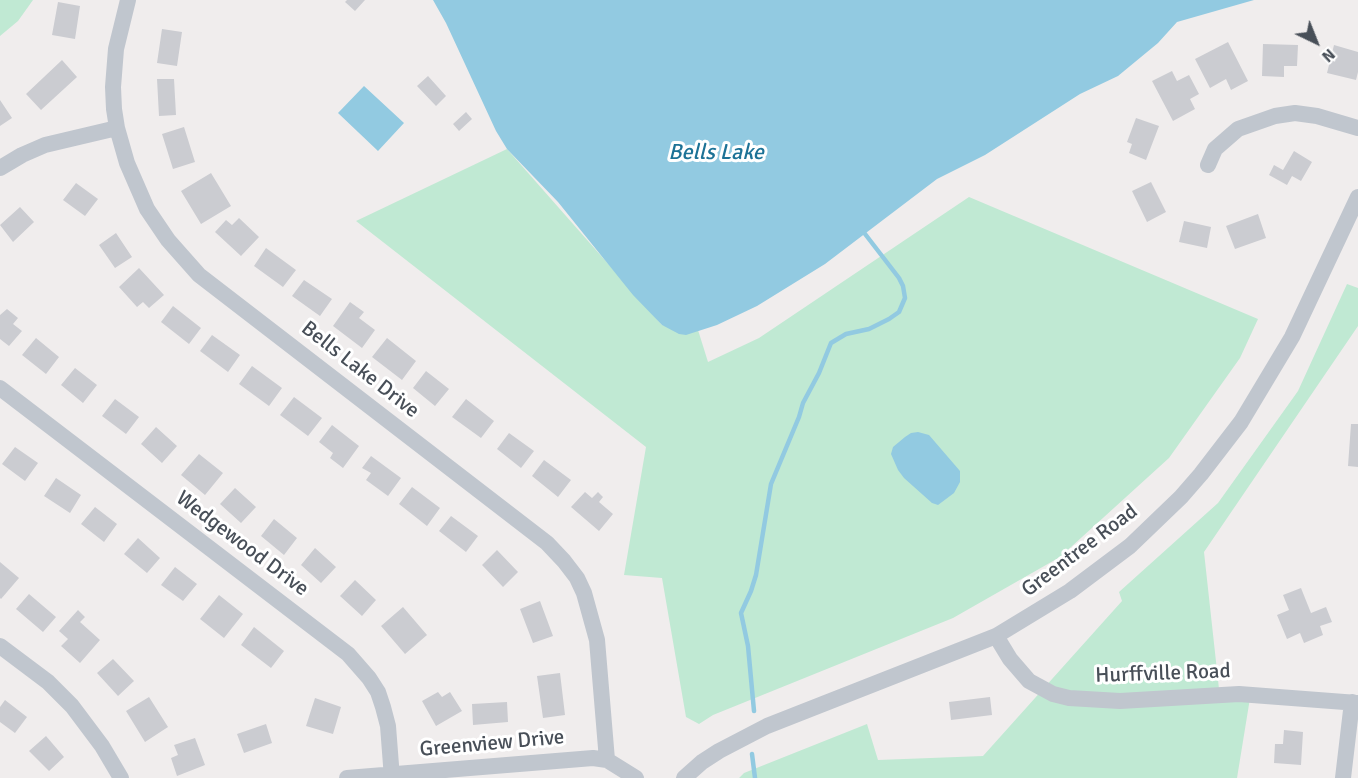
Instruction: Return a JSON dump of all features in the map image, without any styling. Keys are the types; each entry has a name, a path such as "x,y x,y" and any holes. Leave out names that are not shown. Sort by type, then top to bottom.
{"street":[{"name":"Bells Lake Drive","path":"128,0 114,67 117,128 127,163 147,209 168,240 199,275 547,543 564,561 584,592 594,626 607,760"},
{"path":"1208,165 1215,149 1238,129 1275,117 1295,113 1317,116 1358,128"},
{"path":"0,168 45,145 117,128"},
{"name":"Greentree Road","path":"684,778 702,762 744,736 996,636 1050,605 1099,570 1158,520 1201,474 1240,422 1275,368 1306,309 1358,196"},
{"name":"Wedgewood Drive","path":"0,388 348,654 378,692 388,726 392,776"},
{"name":"Hurffville Road","path":"996,636 1010,659 1029,681 1053,694 1069,698 1120,701 1239,694 1355,702"},
{"path":"0,646 48,682 72,706 102,746 121,778"},
{"path":"1343,778 1355,702"},
{"name":"Greenview Drive","path":"347,778 593,758 607,760 636,778"}],"green space":[{"path":"0,0 33,0 18,21 0,36"},
{"path":"507,149 662,325 698,330 708,362 759,338 969,197 1258,319 1240,358 1169,458 1060,557 953,618 713,715 699,724 686,717 662,578 624,575 646,447 356,221"},
{"path":"1347,284 1358,288 1358,326 1204,552 1219,689 1251,692 1237,778 739,778 744,773 867,724 878,760 983,756 1122,601 1119,592 1218,503 1298,391"}],"water":[{"name":"Bells Lake","path":"433,0 1254,0 1177,22 1158,43 1118,76 1080,94 985,155 937,179 825,264 757,306 717,325 686,335 662,325 633,295 558,202 507,149 496,131"},
{"path":"364,86 404,123 378,151 338,113"},
{"path":"918,432 929,435 960,471 960,482 954,493 938,505 932,503 904,478 891,454 893,447 905,437"}],"building":[{"path":"365,0 355,11 345,2"},
{"path":"58,2 80,6 75,39 52,35"},
{"path":"162,29 182,32 177,66 157,63"},
{"path":"1228,42 1248,81 1231,90 1226,79 1210,88 1195,59"},
{"path":"1263,44 1298,45 1297,66 1284,66 1284,77 1262,76"},
{"path":"1334,45 1358,52 1356,80 1327,73"},
{"path":"62,60 77,77 41,110 26,94"},
{"path":"1172,71 1177,81 1189,75 1199,94 1190,99 1195,109 1173,121 1152,81"},
{"path":"428,76 446,96 436,106 417,86"},
{"path":"157,79 174,79 176,115 159,116"},
{"path":"0,100 12,118 0,126"},
{"path":"466,112 472,119 459,131 453,124"},
{"path":"1136,118 1159,126 1146,160 1129,153 1132,144 1127,142"},
{"path":"184,127 195,162 173,169 162,134"},
{"path":"1294,151 1312,162 1301,181 1292,176 1287,185 1269,175 1274,165 1283,170"},
{"path":"211,173 231,206 201,224 181,191"},
{"path":"1151,182 1166,212 1147,222 1132,191"},
{"path":"76,183 98,199 85,216 63,200"},
{"path":"20,207 34,222 13,242 0,225"},
{"path":"1258,214 1266,238 1235,249 1226,226"},
{"path":"239,218 259,237 241,256 215,232 226,220 232,225"},
{"path":"1184,221 1211,227 1207,248 1179,242"},
{"path":"116,233 132,257 115,268 99,245"},
{"path":"266,248 296,270 283,287 254,266"},
{"path":"139,268 164,295 149,308 143,302 137,307 119,287"},
{"path":"304,280 332,299 320,316 292,296"},
{"path":"350,302 364,312 359,318 375,330 362,348 333,326"},
{"path":"173,306 201,328 189,344 161,322"},
{"path":"7,309 18,318 13,324 22,331 9,346 0,339 0,315"},
{"path":"212,335 240,355 228,372 200,351"},
{"path":"36,338 59,357 46,374 22,355"},
{"path":"387,338 416,361 402,380 372,357"},
{"path":"252,366 282,388 269,406 239,384"},
{"path":"75,368 97,385 83,403 61,385"},
{"path":"426,371 449,389 435,406 413,388"},
{"path":"294,397 322,418 308,436 280,415"},
{"path":"115,399 139,417 126,434 102,416"},
{"path":"466,399 494,421 481,438 452,417"},
{"path":"1351,424 1358,424 1358,467 1348,466"},
{"path":"332,425 359,446 343,468 330,458 333,453 319,442"},
{"path":"156,427 177,446 162,463 141,444"},
{"path":"509,433 534,451 521,468 497,449"},
{"path":"15,447 38,463 25,481 2,464"},
{"path":"199,454 223,473 205,495 181,475"},
{"path":"371,456 401,478 388,496 366,480 371,473 362,468"},
{"path":"544,460 571,480 558,497 532,476"},
{"path":"56,478 81,495 70,513 44,496"},
{"path":"412,487 440,508 427,526 399,504"},
{"path":"235,488 256,507 241,523 220,504"},
{"path":"585,492 592,498 598,492 603,497 599,502 613,514 599,531 571,507"},
{"path":"95,507 117,524 104,542 81,524"},
{"path":"451,516 478,536 466,552 439,531"},
{"path":"274,519 297,538 284,555 261,536"},
{"path":"138,538 160,558 147,573 124,554"},
{"path":"315,548 336,567 321,583 301,565"},
{"path":"497,550 518,572 503,587 482,565"},
{"path":"0,562 19,578 1,599 0,598"},
{"path":"175,567 197,584 183,601 161,585"},
{"path":"355,580 376,600 362,616 340,596"},
{"path":"1301,588 1311,613 1326,607 1332,622 1320,626 1323,635 1304,643 1300,633 1287,639 1277,615 1289,610 1283,595"},
{"path":"29,594 56,617 43,632 16,609"},
{"path":"219,595 243,614 224,638 200,619"},
{"path":"540,601 553,636 533,643 520,609"},
{"path":"403,607 427,635 405,654 381,626"},
{"path":"78,610 85,617 80,622 100,640 80,663 61,646 68,639 59,631"},
{"path":"254,627 284,651 271,668 241,645"},
{"path":"113,659 134,681 118,696 97,673"},
{"path":"560,673 565,715 543,718 537,676"},
{"path":"438,692 442,697 450,692 462,711 436,726 422,701"},
{"path":"149,697 168,727 145,742 126,711"},
{"path":"990,697 992,715 951,720 949,702"},
{"path":"315,698 341,707 333,734 306,726"},
{"path":"5,700 27,717 15,733 0,722 0,707"},
{"path":"507,702 508,722 473,725 472,704"},
{"path":"266,724 272,743 244,753 237,734"},
{"path":"1284,730 1303,732 1301,765 1274,763 1275,744 1283,744"},
{"path":"46,736 64,757 49,771 29,751"},
{"path":"195,738 205,765 177,776 171,758 178,755 174,745"}],"waterway":[{"path":"754,711 748,646 741,613 756,575 771,484 803,403 819,373 831,343 846,334 869,329 889,319 899,312 905,298 899,278 862,230"},
{"path":"752,754 755,778"}]}
